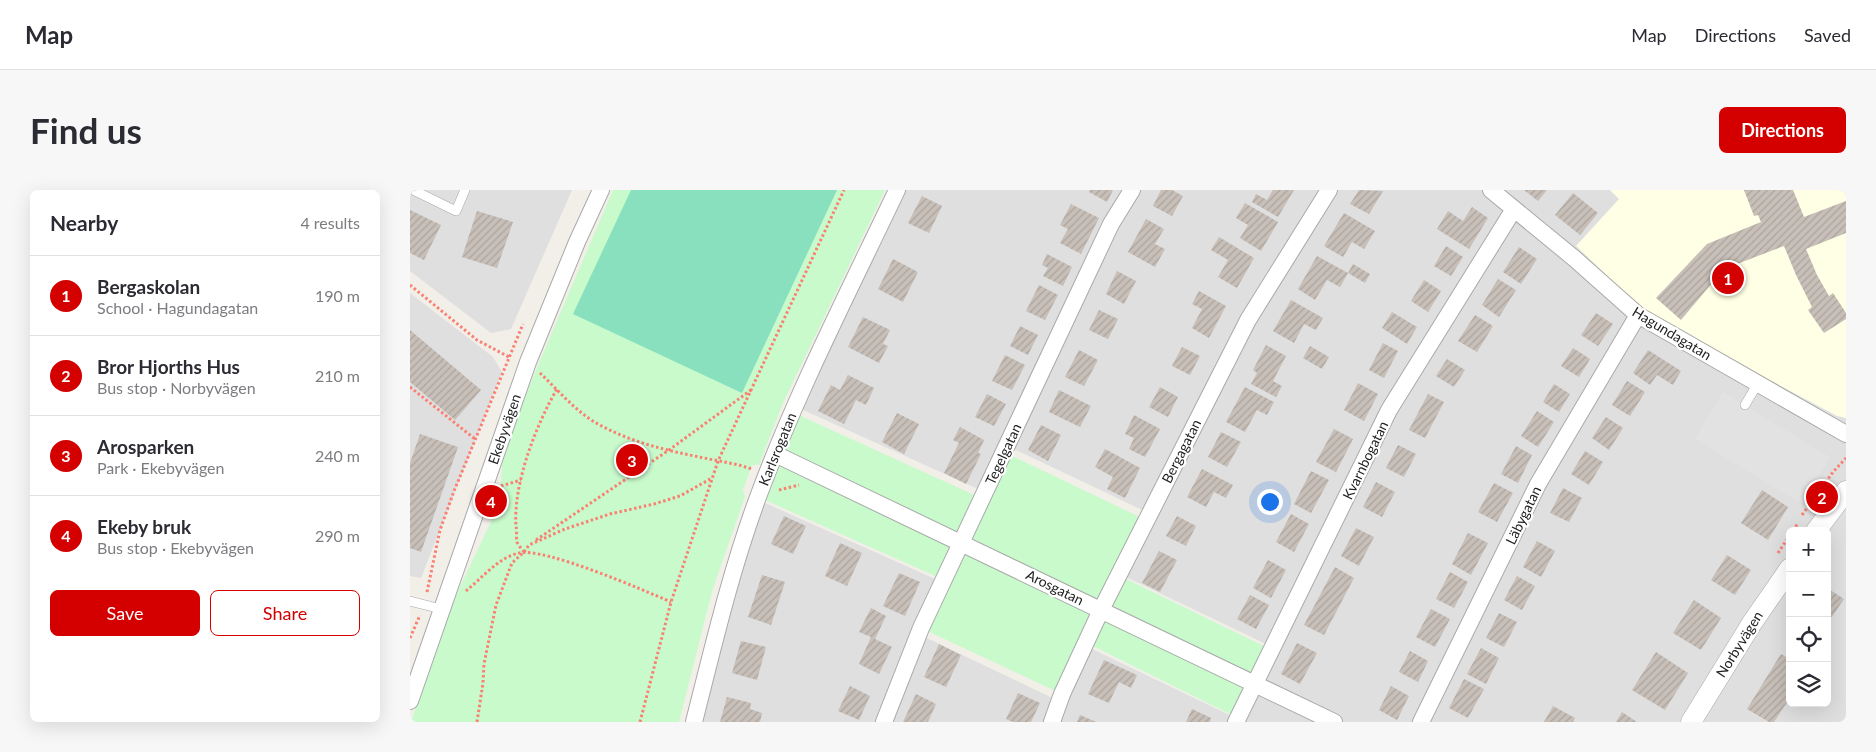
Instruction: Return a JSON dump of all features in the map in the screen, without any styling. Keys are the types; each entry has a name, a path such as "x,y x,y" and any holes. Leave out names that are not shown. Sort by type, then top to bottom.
{"street":[{"name":"Ekebyvägen","path":"410,701 528,362 577,242 601,190"},
{"name":"Karlsrogatan","path":"694,722 728,591 758,497 792,412 897,190"},
{"name":"Tegelgatan","path":"884,722 921,628 961,542 1111,224 1132,190"},
{"name":"Bergagatan","path":"1052,722 1062,694 1101,610 1248,320 1329,190"},
{"name":"Hagundagatan","path":"1491,190 1575,259 1638,315 1846,434"},
{"name":"Kvarnbogatan","path":"1236,722 1389,410 1514,210"},
{"name":"Läbygatan","path":"1421,722 1538,484 1638,315"},
{"name":"Arosgatan","path":"775,454 1334,722"},
{"path":"1818,527 1844,482"},
{"name":"Norbyvägen","path":"1691,722 1752,623 1787,572"}],"lane":[{"path":"413,190 456,211 464,190"},
{"path":"1745,405 1758,383"},
{"path":"410,601 441,609"}],"path":[{"path":"640,722 671,602 718,460 844,190"},
{"path":"410,285 477,340 509,357 528,362 597,424 636,442 718,460 767,474"},
{"path":"410,638 424,604 440,530 475,439 524,322"},
{"path":"410,387 475,439"},
{"path":"524,552 517,542 515,513 528,455 536,430 557,389"},
{"path":"477,722 484,664 496,606 512,562 529,545 669,450 751,390"},
{"path":"1795,527 1808,506 1846,458"},
{"path":"1836,469 1844,482"},
{"path":"529,545 566,529 610,514 680,496 713,477"},
{"path":"494,488 522,480"},
{"path":"775,494 779,490 802,485"},
{"path":"465,592 506,558 518,553 536,552 562,560 671,602"}],"shaded area":[{"path":"410,190 572,190 511,329 491,333 410,271"},
{"path":"904,190 1846,190 1846,722 703,722 734,593 763,502 942,582 912,631 1065,704 1090,648 1242,721 1278,650 1124,576 1155,516 1001,443 978,489 801,409"},
{"path":"1610,190 1846,190 1846,418 1837,416 1762,376 1642,309 1576,246 1619,199"},
{"path":"410,293 493,357 502,372 421,578 410,576"},
{"path":"1723,392 1830,457 1802,504 1695,439"}],"green space":[{"path":"613,190 885,190 782,405 759,465 752,465 743,490 745,497 713,588 679,722 411,722 449,610 499,505 503,455 533,377"},
{"path":"631,190 837,190 742,393 573,314"},
{"path":"792,412 981,498 1004,452 1146,520 1118,575 1272,650 1238,718 1087,643 1062,694 921,628 944,580 758,497"}],"building":[{"path":"1090,190 1113,190 1107,202 1089,192"},
{"path":"1161,190 1172,190 1183,196 1172,216 1153,206"},
{"path":"1273,190 1294,190 1278,217 1252,202 1256,194 1267,200"},
{"path":"1359,190 1383,191 1369,214 1350,204"},
{"path":"1524,190 1547,190 1538,201"},
{"path":"1744,190 1793,190 1804,217 1846,201 1846,233 1806,249 1817,275 1829,296 1833,293 1846,313 1846,319 1824,333 1808,310 1812,307 1784,246 1724,269 1681,320 1656,298 1707,244 1761,222 1758,215 1754,216"},
{"path":"1573,193 1598,213 1580,235 1555,215"},
{"path":"922,196 942,206 929,233 908,223"},
{"path":"1245,203 1278,222 1261,251 1240,238 1248,225 1236,218"},
{"path":"1071,204 1099,218 1081,254 1060,243 1068,229 1060,225"},
{"path":"1472,207 1488,218 1469,249 1437,229 1448,211 1463,221"},
{"path":"410,210 441,225 424,260 410,253"},
{"path":"477,211 513,222 497,268 462,257"},
{"path":"1344,213 1375,231 1364,249 1352,242 1343,257 1324,246"},
{"path":"1146,219 1164,229 1155,244 1165,249 1155,267 1128,252"},
{"path":"1219,237 1254,258 1237,288 1218,277 1228,260 1211,250"},
{"path":"1446,246 1463,257 1451,276 1434,266"},
{"path":"1519,247 1537,259 1521,284 1503,272"},
{"path":"1047,254 1072,267 1063,286 1043,276 1048,268 1042,265"},
{"path":"1317,256 1348,273 1340,287 1327,280 1315,300 1298,289"},
{"path":"893,259 918,272 903,302 878,289"},
{"path":"1353,264 1370,274 1365,283 1348,273"},
{"path":"1117,271 1136,281 1124,304 1106,294"},
{"path":"1498,279 1516,290 1499,317 1482,305"},
{"path":"1424,280 1441,291 1428,312 1411,301"},
{"path":"1039,285 1058,295 1045,320 1026,311"},
{"path":"1199,291 1226,306 1209,338 1192,328 1202,309 1192,304"},
{"path":"1291,300 1323,318 1316,330 1304,324 1294,343 1273,331"},
{"path":"1099,310 1118,319 1108,339 1089,330"},
{"path":"1392,312 1417,327 1407,344 1382,328"},
{"path":"1596,313 1613,324 1598,346 1581,335"},
{"path":"1475,315 1493,326 1477,352 1458,341"},
{"path":"863,317 890,330 883,344 888,346 879,363 848,347"},
{"path":"1020,326 1038,335 1028,355 1010,346"},
{"path":"410,330 481,390 455,420 410,382"},
{"path":"1383,343 1398,351 1384,378 1369,370"},
{"path":"1266,345 1286,356 1273,381 1282,386 1276,397 1251,384 1257,373 1253,370"},
{"path":"1310,346 1329,357 1322,369 1303,358"},
{"path":"1182,347 1200,356 1190,375 1172,366"},
{"path":"1573,348 1590,359 1579,377 1561,366"},
{"path":"1079,350 1098,360 1084,386 1065,377"},
{"path":"1648,350 1681,371 1673,385 1657,375 1650,385 1633,373"},
{"path":"1005,355 1025,365 1012,390 992,381"},
{"path":"1447,359 1465,370 1454,387 1436,376"},
{"path":"848,375 874,388 866,405 856,400 844,424 818,411 831,385 840,390"},
{"path":"1627,381 1645,392 1630,416 1612,405"},
{"path":"1358,383 1378,394 1364,421 1344,410"},
{"path":"1554,384 1570,394 1559,412 1543,402"},
{"path":"1160,387 1178,397 1168,417 1149,407"},
{"path":"1245,387 1274,402 1267,415 1257,410 1245,432 1226,422"},
{"path":"1059,390 1091,406 1080,427 1049,412"},
{"path":"987,394 1006,404 994,426 975,417"},
{"path":"1428,394 1444,402 1425,438 1409,430"},
{"path":"1537,411 1554,422 1538,447 1521,436"},
{"path":"897,413 919,424 904,454 882,442"},
{"path":"1134,415 1160,429 1145,457 1129,449 1134,438 1125,434"},
{"path":"1606,417 1623,428 1609,450 1592,438"},
{"path":"1041,425 1061,435 1048,461 1028,450"},
{"path":"960,427 984,440 978,453 981,454 966,484 944,473 959,443 953,440"},
{"path":"1334,429 1353,439 1336,472 1316,462"},
{"path":"1221,432 1241,442 1227,467 1208,457"},
{"path":"420,434 458,447 421,552 410,548 410,463"},
{"path":"1398,445 1416,454 1404,477 1386,468"},
{"path":"1516,446 1532,455 1518,483 1501,474"},
{"path":"1105,449 1140,468 1125,498 1107,489 1113,477 1095,467"},
{"path":"1585,451 1603,462 1589,485 1571,474"},
{"path":"1202,469 1233,485 1226,498 1214,492 1206,507 1187,497"},
{"path":"1311,471 1329,480 1311,513 1294,504"},
{"path":"1376,482 1395,492 1382,517 1363,507"},
{"path":"1494,483 1513,493 1497,522 1478,512"},
{"path":"1563,488 1582,498 1569,522 1550,513"},
{"path":"1762,490 1788,507 1768,540 1741,523"},
{"path":"1291,514 1309,524 1294,552 1276,542"},
{"path":"784,516 806,526 793,554 771,544"},
{"path":"1177,516 1196,526 1186,546 1166,536"},
{"path":"1356,528 1374,537 1359,566 1341,556"},
{"path":"1468,533 1488,543 1471,575 1452,564"},
{"path":"1537,541 1555,551 1541,577 1523,567"},
{"path":"840,543 862,553 847,586 825,576"},
{"path":"1159,551 1177,560 1160,592 1142,583"},
{"path":"1727,555 1751,570 1735,595 1711,580"},
{"path":"1268,560 1286,570 1271,598 1253,588"},
{"path":"1335,567 1354,578 1324,635 1304,625"},
{"path":"1450,572 1468,582 1454,608 1436,599"},
{"path":"899,573 920,582 905,616 883,606"},
{"path":"762,575 785,582 771,625 748,617"},
{"path":"1517,576 1535,586 1522,610 1504,600"},
{"path":"1831,591 1844,599 1831,618"},
{"path":"1250,595 1269,605 1256,629 1237,619"},
{"path":"1694,600 1721,618 1701,650 1673,633"},
{"path":"871,608 886,616 875,639 892,647 879,674 859,664 871,637 859,632"},
{"path":"1431,609 1450,619 1435,647 1416,637"},
{"path":"1499,613 1517,622 1504,647 1486,638"},
{"path":"741,641 766,647 757,680 732,673"},
{"path":"1297,643 1317,653 1300,684 1281,674"},
{"path":"939,644 961,655 946,687 924,677"},
{"path":"1481,648 1499,658 1486,684 1467,674"},
{"path":"1410,651 1428,661 1418,682 1399,672"},
{"path":"1656,652 1688,673 1665,710 1632,690"},
{"path":"1781,654 1786,657 1786,704 1774,722 1769,722 1747,709"},
{"path":"1104,660 1137,675 1131,688 1119,682 1109,703 1088,694"},
{"path":"1464,679 1484,689 1468,718 1449,708"},
{"path":"850,686 870,696 859,720 838,711"},
{"path":"1391,686 1409,696 1397,720 1379,710"},
{"path":"1018,693 1040,703 1031,722 1013,722 1006,719"},
{"path":"916,694 936,704 928,722 903,722"},
{"path":"727,697 751,703 750,709 762,713 760,722 720,722"},
{"path":"1553,706 1575,718 1573,722 1544,722"},
{"path":"1192,709 1211,718 1210,722 1186,722"},
{"path":"1622,712 1637,722 1616,722"},
{"path":"1080,715 1096,722 1077,722"}],"place":[{"name":"Bergaskolan","path":"1728,278"},
{"name":"Arosparken","path":"632,460"},
{"name":"Bror Hjorths Hus","path":"1822,497"},
{"name":"Ekeby bruk","path":"491,501"}]}
